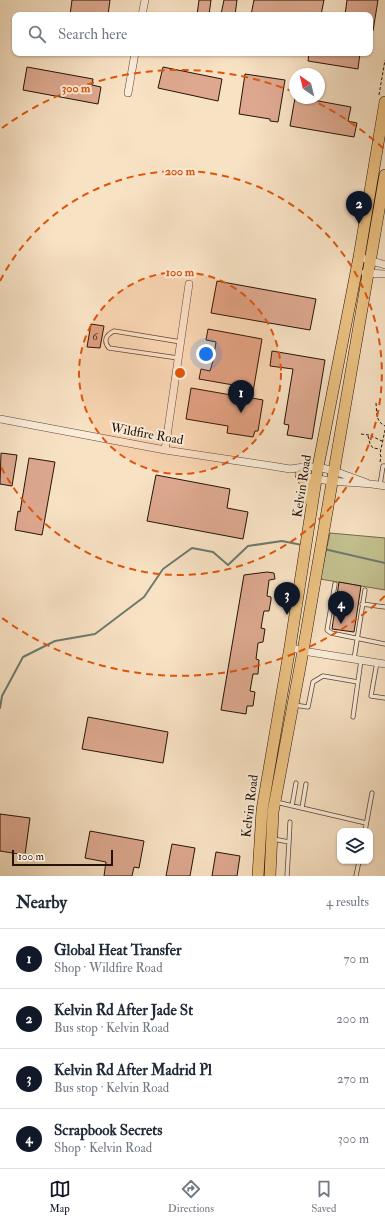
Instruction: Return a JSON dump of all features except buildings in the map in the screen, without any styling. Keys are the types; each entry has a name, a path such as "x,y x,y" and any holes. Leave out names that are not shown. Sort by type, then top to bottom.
{"main road":[{"name":"Kelvin Road","path":"270,876 275,802 333,476 364,258 370,194 385,102"},
{"name":"Kelvin Road","path":"364,258 384,178"},
{"path":"370,194 375,194 378,192 384,178"},
{"name":"Kelvin Road","path":"258,876 262,810 290,647 317,473 362,272"},
{"path":"301,474 309,490 312,506"},
{"path":"274,741 286,743"}],"street":[{"path":"143,12 145,0"},
{"path":"128,93 134,56"},
{"path":"364,258 385,265"},
{"path":"362,272 385,274"},
{"path":"165,450 189,284"},
{"name":"Wildfire Road","path":"0,420 165,450 290,469 301,474 317,473 333,476 350,483 368,483"},
{"name":"Wildfire Road","path":"290,469 304,467 317,473 382,485"},
{"path":"290,647 303,651 385,664"}],"lane":[{"path":"178,358 109,348 106,345 105,339 108,334 114,331 181,342"},
{"path":"382,485 384,466"},
{"path":"335,584 327,630 330,633 385,644"},
{"path":"353,718 358,682 357,638 365,590"},
{"path":"362,604 385,607"},
{"path":"377,662 371,696 385,698"},
{"path":"293,705 308,707 313,682 323,676 358,682"},
{"path":"292,806 296,783"},
{"path":"302,808 306,784"},
{"path":"365,828 372,793"},
{"path":"275,802 366,823"},
{"path":"287,876 290,822"},
{"path":"272,838 289,842"},
{"path":"356,876 358,864"}],"path":[{"path":"376,403 377,419 385,426"},
{"path":"384,466 380,462 382,441 385,430"},
{"path":"361,434 369,435 382,441"},
{"path":"369,435 371,446 376,449 381,449"}],"shaded area":[{"path":"330,533 385,538 385,590 320,579"}],"waterway":[{"path":"0,708 2,696 23,657 55,641 95,634 144,597 163,569 192,548 213,552 228,565 248,546 282,541 302,545"},
{"path":"324,549 385,563"}],"place":[{"name":"Kelvin Rd After Jade St","path":"359,224"},
{"name":"Global Heat Transfer","path":"241,413"},
{"name":"Kelvin Rd After Madrid Pl","path":"287,615"},
{"name":"Scrapbook Secrets","path":"341,624"}]}
